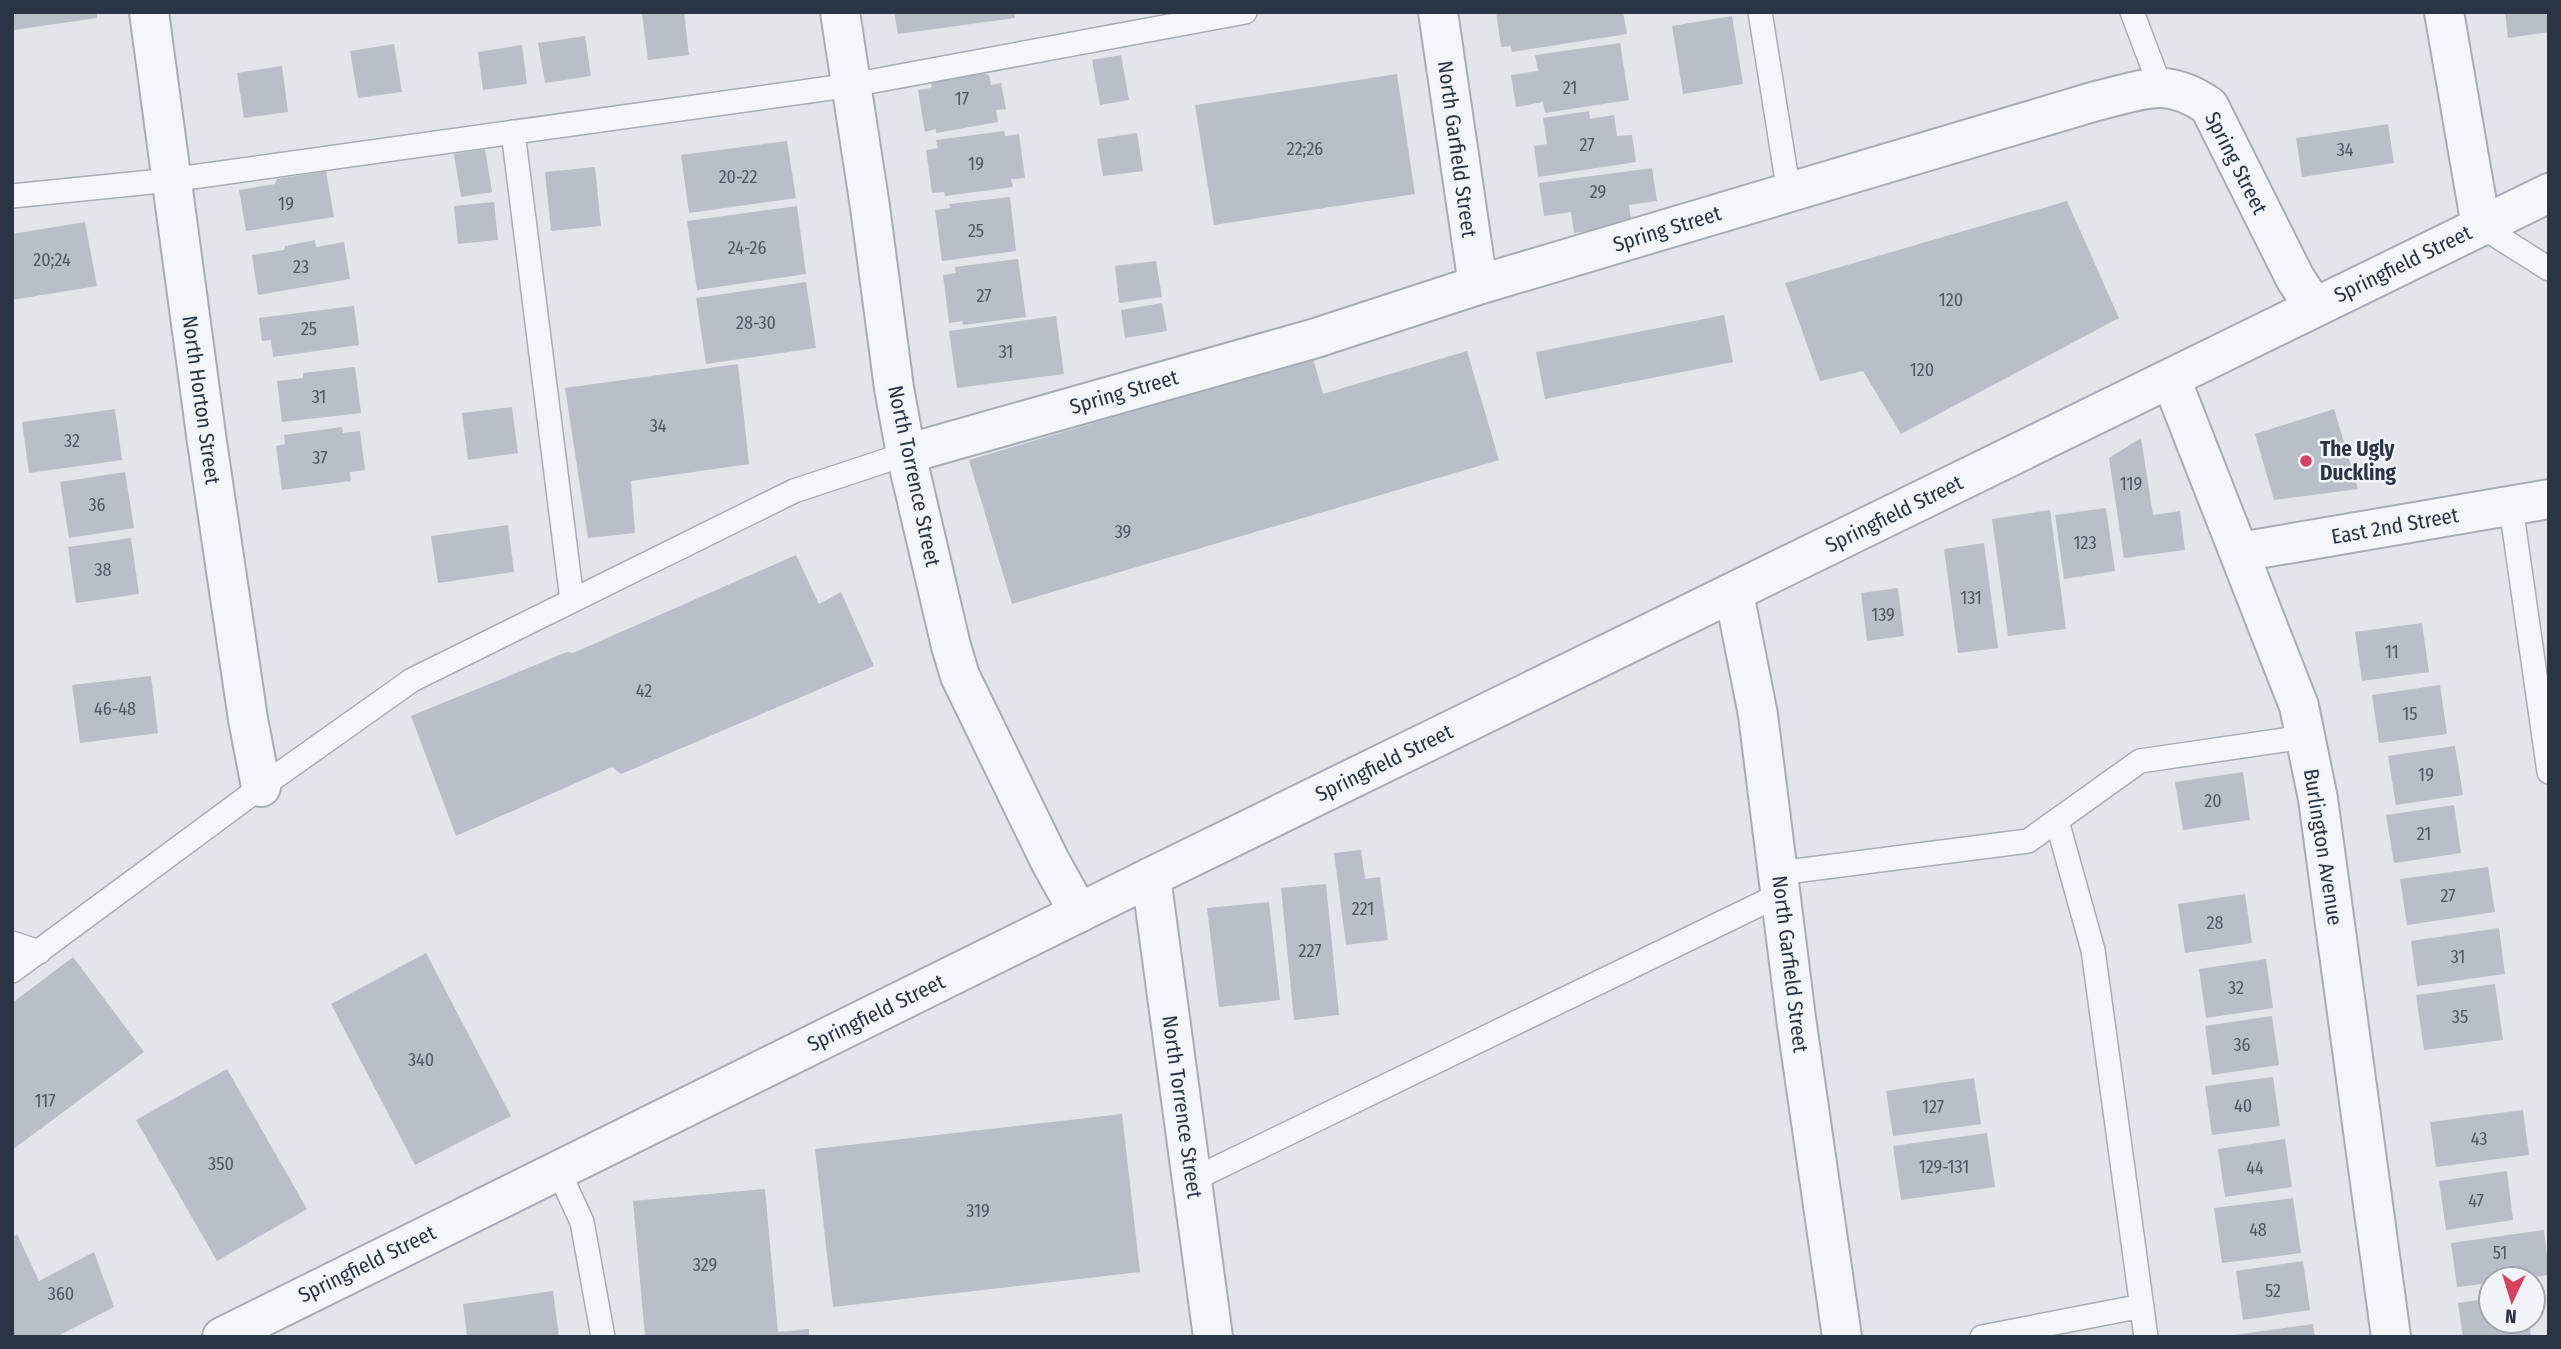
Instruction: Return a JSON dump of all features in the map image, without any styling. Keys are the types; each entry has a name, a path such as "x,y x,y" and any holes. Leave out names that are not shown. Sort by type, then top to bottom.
{"street":[{"name":"North Horton Street","path":"149,12 236,640 261,787"},
{"name":"North Torrence Street","path":"840,12 870,206 894,388 906,454 960,676 1050,861 1079,913"},
{"name":"North Garfield Street","path":"1438,12 1478,285"},
{"path":"2444,12 2481,226"},
{"name":"Spring Street","path":"906,454 1316,338 1478,285 2096,101 2160,86 2188,92 2209,106 2295,278 2314,307"},
{"name":"Springfield Street","path":"222,1337 1151,877 2549,193"},
{"name":"Burlington Avenue","path":"2171,379 2299,706 2318,799 2391,1337"},
{"name":"East 2nd Street","path":"2240,552 2549,499"},
{"name":"North Garfield Street","path":"1734,593 1758,715 1842,1337"},
{"name":"North Torrence Street","path":"1151,877 1213,1337"}],"lane":[{"path":"12,195 172,180 852,85 1245,12"},
{"path":"1760,12 1789,193"},
{"path":"2132,12 2160,86"},
{"path":"513,132 572,600"},
{"path":"2481,226 2549,269"},
{"path":"12,971 261,787 412,680 794,491 906,454"},
{"path":"2511,506 2549,772"},
{"path":"1192,1180 1780,884 2028,841 2140,761 2305,737"},
{"path":"2057,821 2093,950 2147,1337"},
{"path":"12,943 39,952"},
{"path":"558,1170 582,1222 603,1337"},
{"path":"1982,1337 2142,1306"}],"building":[{"path":"12,12 97,12 97,18 14,30"},
{"path":"684,12 689,55 648,60 642,14"},
{"path":"894,12 1014,12 1015,18 898,34"},
{"path":"1496,12 1623,12 1627,34 1512,52 1511,46 1501,47"},
{"path":"2505,12 2549,12 2549,32 2508,38"},
{"path":"1732,16 1743,84 1683,94 1672,26"},
{"path":"585,36 591,76 545,83 538,43"},
{"path":"1620,43 1629,100 1545,113 1543,102 1516,107 1511,75 1538,71 1535,55"},
{"path":"394,44 402,92 358,98 350,51"},
{"path":"522,45 527,84 483,90 478,52"},
{"path":"1121,55 1129,100 1100,105 1092,60"},
{"path":"282,66 288,112 244,118 237,73"},
{"path":"981,73 989,75 991,85 1001,83 1006,109 996,110 998,122 936,133 936,129 925,132 918,90 931,88 932,83"},
{"path":"1397,74 1415,194 1214,225 1195,105"},
{"path":"1589,111 1590,119 1614,115 1617,136 1632,135 1636,162 1538,177 1534,146 1547,144 1543,118"},
{"path":"2388,124 2394,163 2302,177 2296,138"},
{"path":"1004,131 1005,136 1019,134 1025,178 1011,179 1013,187 945,196 944,192 932,193 926,150 938,148 936,140"},
{"path":"1137,133 1143,171 1103,176 1097,139"},
{"path":"787,141 796,198 689,213 681,155"},
{"path":"485,149 492,192 461,197 454,154"},
{"path":"595,167 601,226 551,231 545,172"},
{"path":"1652,168 1657,201 1629,205 1632,225 1574,233 1571,212 1544,216 1539,183"},
{"path":"326,171 334,217 246,231 239,190 275,184 277,179"},
{"path":"1010,197 1016,251 942,261 935,210 950,208 949,204"},
{"path":"2067,201 2119,318 1901,434 1863,371 1820,381 1785,283"},
{"path":"494,202 498,240 458,244 454,206"},
{"path":"797,206 806,274 697,290 687,221"},
{"path":"85,222 97,286 12,300 12,234"},
{"path":"315,240 316,247 344,242 350,279 258,295 252,255 284,250 285,246"},
{"path":"1018,259 1026,317 963,325 962,321 949,323 943,275 956,273 955,267"},
{"path":"1156,261 1162,297 1119,303 1115,266"},
{"path":"806,282 816,348 706,364 696,298"},
{"path":"1162,303 1167,331 1125,338 1121,310"},
{"path":"354,306 359,345 273,357 271,340 262,341 259,318"},
{"path":"1724,315 1733,362 1545,399 1536,352"},
{"path":"1056,316 1064,374 957,388 949,331"},
{"path":"1467,351 1499,460 1012,604 969,460 1313,358 1323,394"},
{"path":"738,364 749,464 631,481 635,533 588,538 565,388"},
{"path":"355,367 361,413 282,422 277,381 303,378 303,373"},
{"path":"512,407 518,453 468,460 462,413"},
{"path":"115,409 122,460 29,473 22,422"},
{"name":"The Ugly Duckling","path":"2334,409 2358,489 2274,500 2255,434"},
{"path":"342,427 343,433 360,431 365,470 350,472 351,481 282,490 276,446 285,444 284,435"},
{"path":"2141,438 2153,515 2180,511 2185,550 2124,558 2109,458"},
{"path":"125,472 134,528 69,538 60,482"},
{"path":"2106,508 2115,571 2064,579 2055,515"},
{"path":"2050,510 2066,629 2008,636 1992,519"},
{"path":"508,525 514,572 438,583 431,536"},
{"path":"131,538 139,594 76,603 68,547"},
{"path":"1984,543 1998,648 1958,653 1944,549"},
{"path":"796,555 819,604 841,592 874,666 621,774 612,767 456,836 411,716 567,652 573,653"},
{"path":"1898,588 1904,636 1867,641 1861,593"},
{"path":"2422,623 2429,672 2362,681 2355,632"},
{"path":"151,676 158,733 80,743 72,685"},
{"path":"2440,685 2447,734 2379,743 2372,695"},
{"path":"2455,746 2463,795 2396,805 2388,756"},
{"path":"2243,772 2250,820 2183,830 2175,782"},
{"path":"2454,805 2461,853 2394,863 2386,815"},
{"path":"1361,850 1365,879 1380,877 1388,940 1346,945 1334,853"},
{"path":"2488,867 2495,912 2407,925 2400,879"},
{"path":"1326,884 1339,1015 1294,1020 1281,888"},
{"path":"2245,894 2252,943 2185,953 2178,904"},
{"path":"1269,902 1280,1000 1219,1007 1207,908"},
{"path":"2499,928 2505,974 2417,986 2411,941"},
{"path":"426,953 511,1116 415,1165 331,1004"},
{"path":"73,957 144,1052 12,1150 12,1003"},
{"path":"2266,959 2273,1008 2206,1018 2199,969"},
{"path":"2495,984 2503,1040 2424,1050 2416,995"},
{"path":"2272,1016 2279,1065 2212,1075 2205,1026"},
{"path":"227,1069 307,1209 217,1261 136,1120"},
{"path":"2273,1077 2280,1126 2212,1135 2205,1086"},
{"path":"1974,1078 1981,1124 1893,1136 1886,1091"},
{"path":"2523,1110 2529,1155 2436,1167 2430,1122"},
{"path":"1122,1114 1140,1272 833,1307 815,1149"},
{"path":"1987,1133 1995,1187 1901,1200 1893,1146"},
{"path":"2285,1139 2292,1187 2225,1197 2218,1149"},
{"path":"2507,1171 2513,1220 2446,1230 2439,1181"},
{"path":"765,1189 778,1332 809,1329 809,1337 645,1337 633,1201"},
{"path":"2293,1198 2301,1253 2222,1263 2214,1208"},
{"path":"2544,1230 2549,1275 2547,1265 2477,1265 2477,1285 2457,1287 2451,1243"},
{"path":"17,1234 39,1281 94,1252 114,1307 56,1337 12,1337 12,1238"},
{"path":"2303,1261 2310,1310 2243,1320 2236,1271"},
{"path":"553,1291 559,1337 467,1337 463,1304"},
{"path":"2477,1300 2477,1335 2531,1337 2463,1337 2458,1303"},
{"path":"2313,1324 2315,1337 2234,1337 2234,1335"}],"place":[{"name":"The Ugly Duckling","path":"2306,461"}]}
